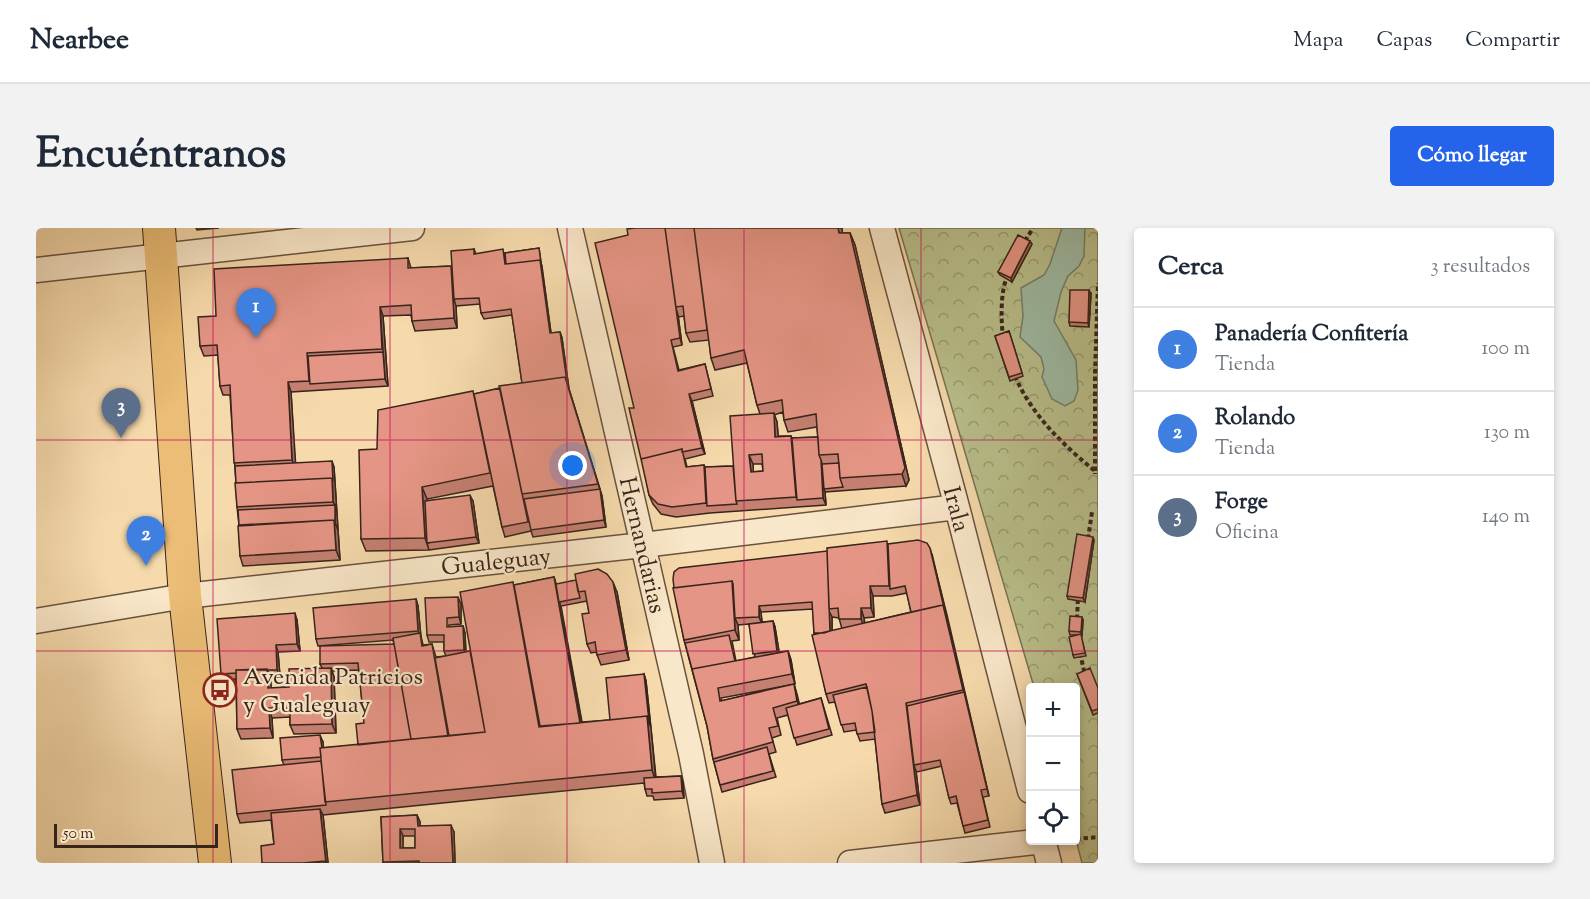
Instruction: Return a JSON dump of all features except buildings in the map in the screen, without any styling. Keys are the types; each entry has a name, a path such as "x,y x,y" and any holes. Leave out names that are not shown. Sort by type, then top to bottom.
{"main road":[{"path":"160,242 185,596 215,863"}],"street":[{"path":"36,270 160,242 412,228"},
{"name":"Hernandarias","path":"570,228 698,784 712,863"},
{"name":"Irala","path":"882,228 1026,775"},
{"name":"Gualeguay","path":"36,621 185,596 957,507"},
{"path":"850,863 1026,843"},
{"path":"1044,845 1049,863"}],"path":[{"path":"1022,247 1033,228"},
{"path":"1003,344 1004,283 1009,274"},
{"path":"1013,372 1022,392 1043,420 1076,456 1095,472 1098,283"},
{"path":"1087,543 1092,512"},
{"path":"1077,626 1078,595"},
{"path":"1079,648 1086,682"},
{"path":"1080,839 1098,837"}],"green space":[{"path":"899,228 1098,228 1098,863 1082,863 1077,845 1080,845 1080,683 1033,683"}],"shaded area":[{"path":"1062,228 1085,228 1084,256 1079,266 1068,276 1061,292 1054,321 1076,360 1078,390 1074,401 1065,406 1052,399 1042,377 1044,369 1041,357 1020,337 1023,316 1021,288 1044,275"}],"place":[{"name":"Panadería Confitería","path":"256,338"},
{"name":"Forge","path":"121,438"},
{"name":"Rolando","path":"146,566"},
{"name":"Avenida Patricios y Gualeguay","path":"220,690"}]}
